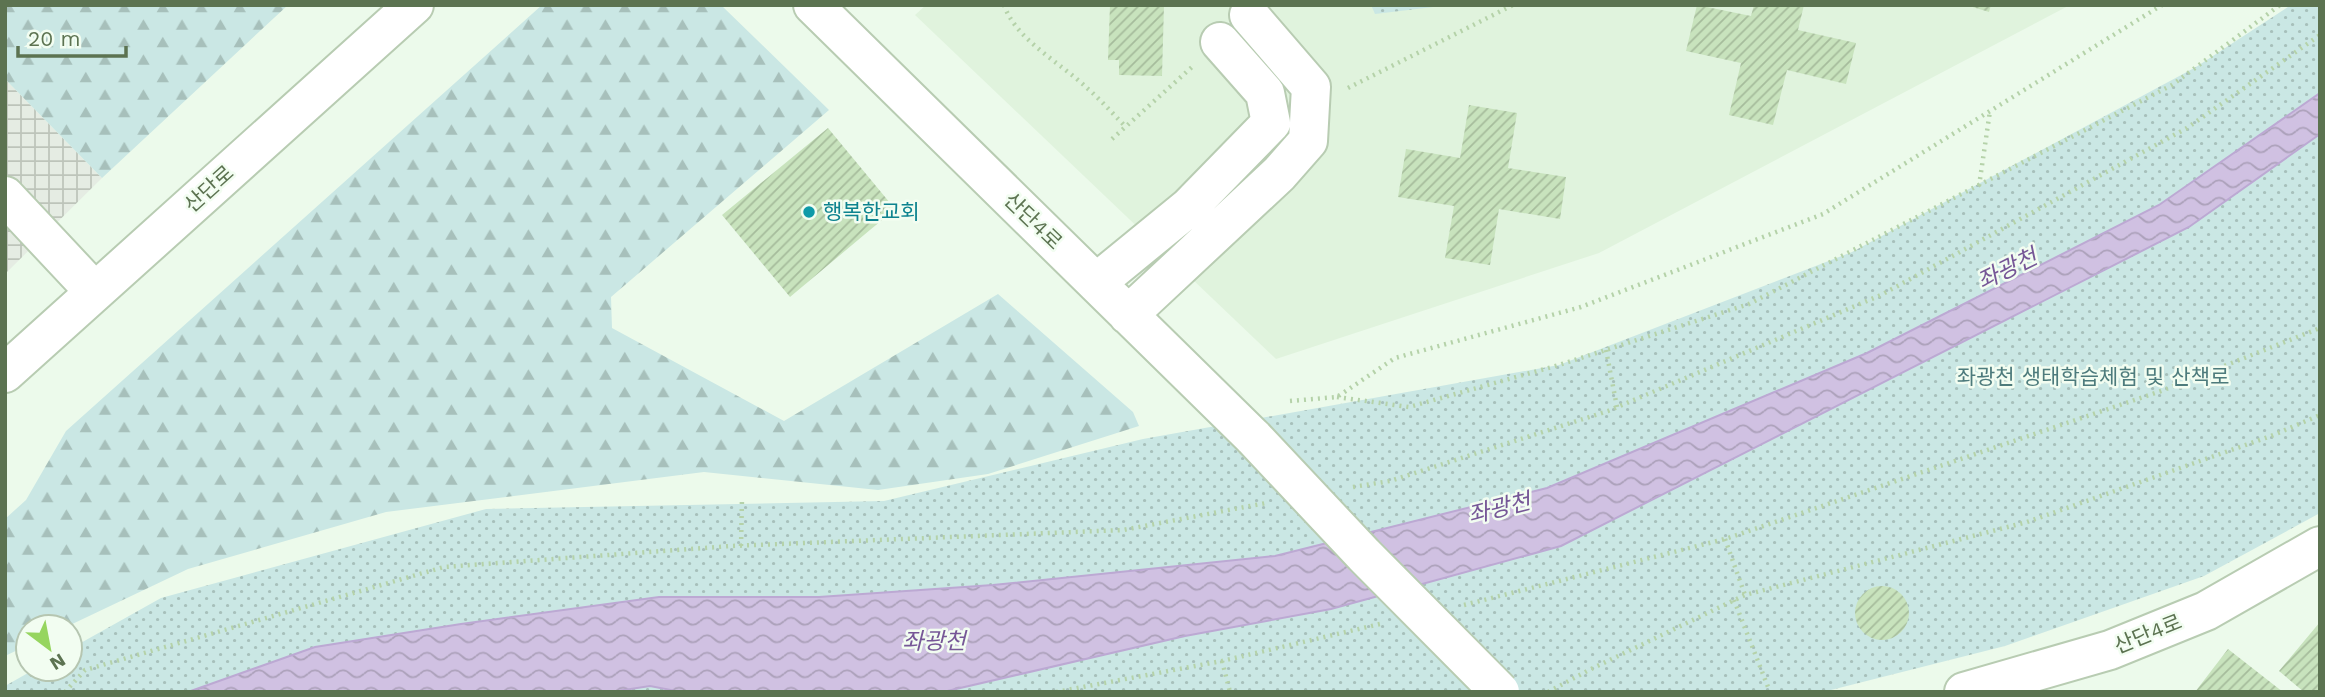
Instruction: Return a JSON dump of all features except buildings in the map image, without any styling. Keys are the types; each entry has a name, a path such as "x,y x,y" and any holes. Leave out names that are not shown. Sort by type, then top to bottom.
{"street":[{"name":"산단로","path":"5,373 414,5"},
{"name":"산단4로","path":"813,5 1254,438 1364,555 1500,692"},
{"path":"1128,315 1279,174 1308,141 1311,87 1249,15"},
{"path":"1096,283 1189,208 1272,123 1265,93 1220,42"},
{"path":"5,196 95,292"},
{"name":"산단4로","path":"1964,692 2122,645 2206,611 2320,546"}],"path":[{"path":"1004,5 1007,15 1023,36 1087,88 1126,127"},
{"path":"1310,107 1513,5"},
{"path":"1337,397 1395,358 1581,307 1823,214 2162,5"},
{"path":"1290,401 1337,397 1409,407 1606,350 1749,304 2172,85 2280,5"},
{"path":"1349,488 1390,481 1617,407 1881,295 2187,128 2320,35"},
{"path":"1112,139 1220,42"},
{"path":"1979,187 1990,111"},
{"path":"1451,608 1725,539 2161,391 2320,328"},
{"path":"1606,350 1617,407"},
{"path":"1548,692 1745,595 2027,522 2272,436 2320,415"},
{"path":"741,499 741,546"},
{"path":"65,692 85,670 444,567 741,546 1124,530 1267,503"},
{"path":"1725,539 1745,595"},
{"path":"1734,600 1769,692"},
{"path":"1056,692 1222,661 1384,624"},
{"path":"1222,661 1230,692"}],"shaded area":[{"path":"926,5 2070,5 1599,253 1276,359 915,15"},
{"path":"5,79 102,178 5,274"}],"green space":[{"path":"5,5 288,5 102,178 5,79"},
{"path":"542,5 721,5 829,110 611,297 612,328 784,421 998,294 1133,412 1139,426 988,474 878,490 704,472 386,512 188,569 84,618 84,613 14,613 14,652 5,656 5,519 26,500 66,431"},
{"path":"1371,5 1450,5 1375,14"},
{"name":"좌광천 생태학습체험 및 산책로","path":"2291,5 2320,5 2320,513 2204,576 2005,646 1823,692 5,692 5,686 14,681 84,683 84,641 161,598 486,509 884,501 1143,439 1559,365 1852,252 2196,67"}],"water":[{"name":"좌광천","path":"2320,93 2320,134 2189,227 1561,546 1331,609 1185,636 943,692 681,692 650,686 611,692 188,692 315,647 659,597 819,597 993,585 1275,556 1547,488 1867,353 2159,205"}],"place":[{"name":"행복한교회","path":"809,212"}]}
